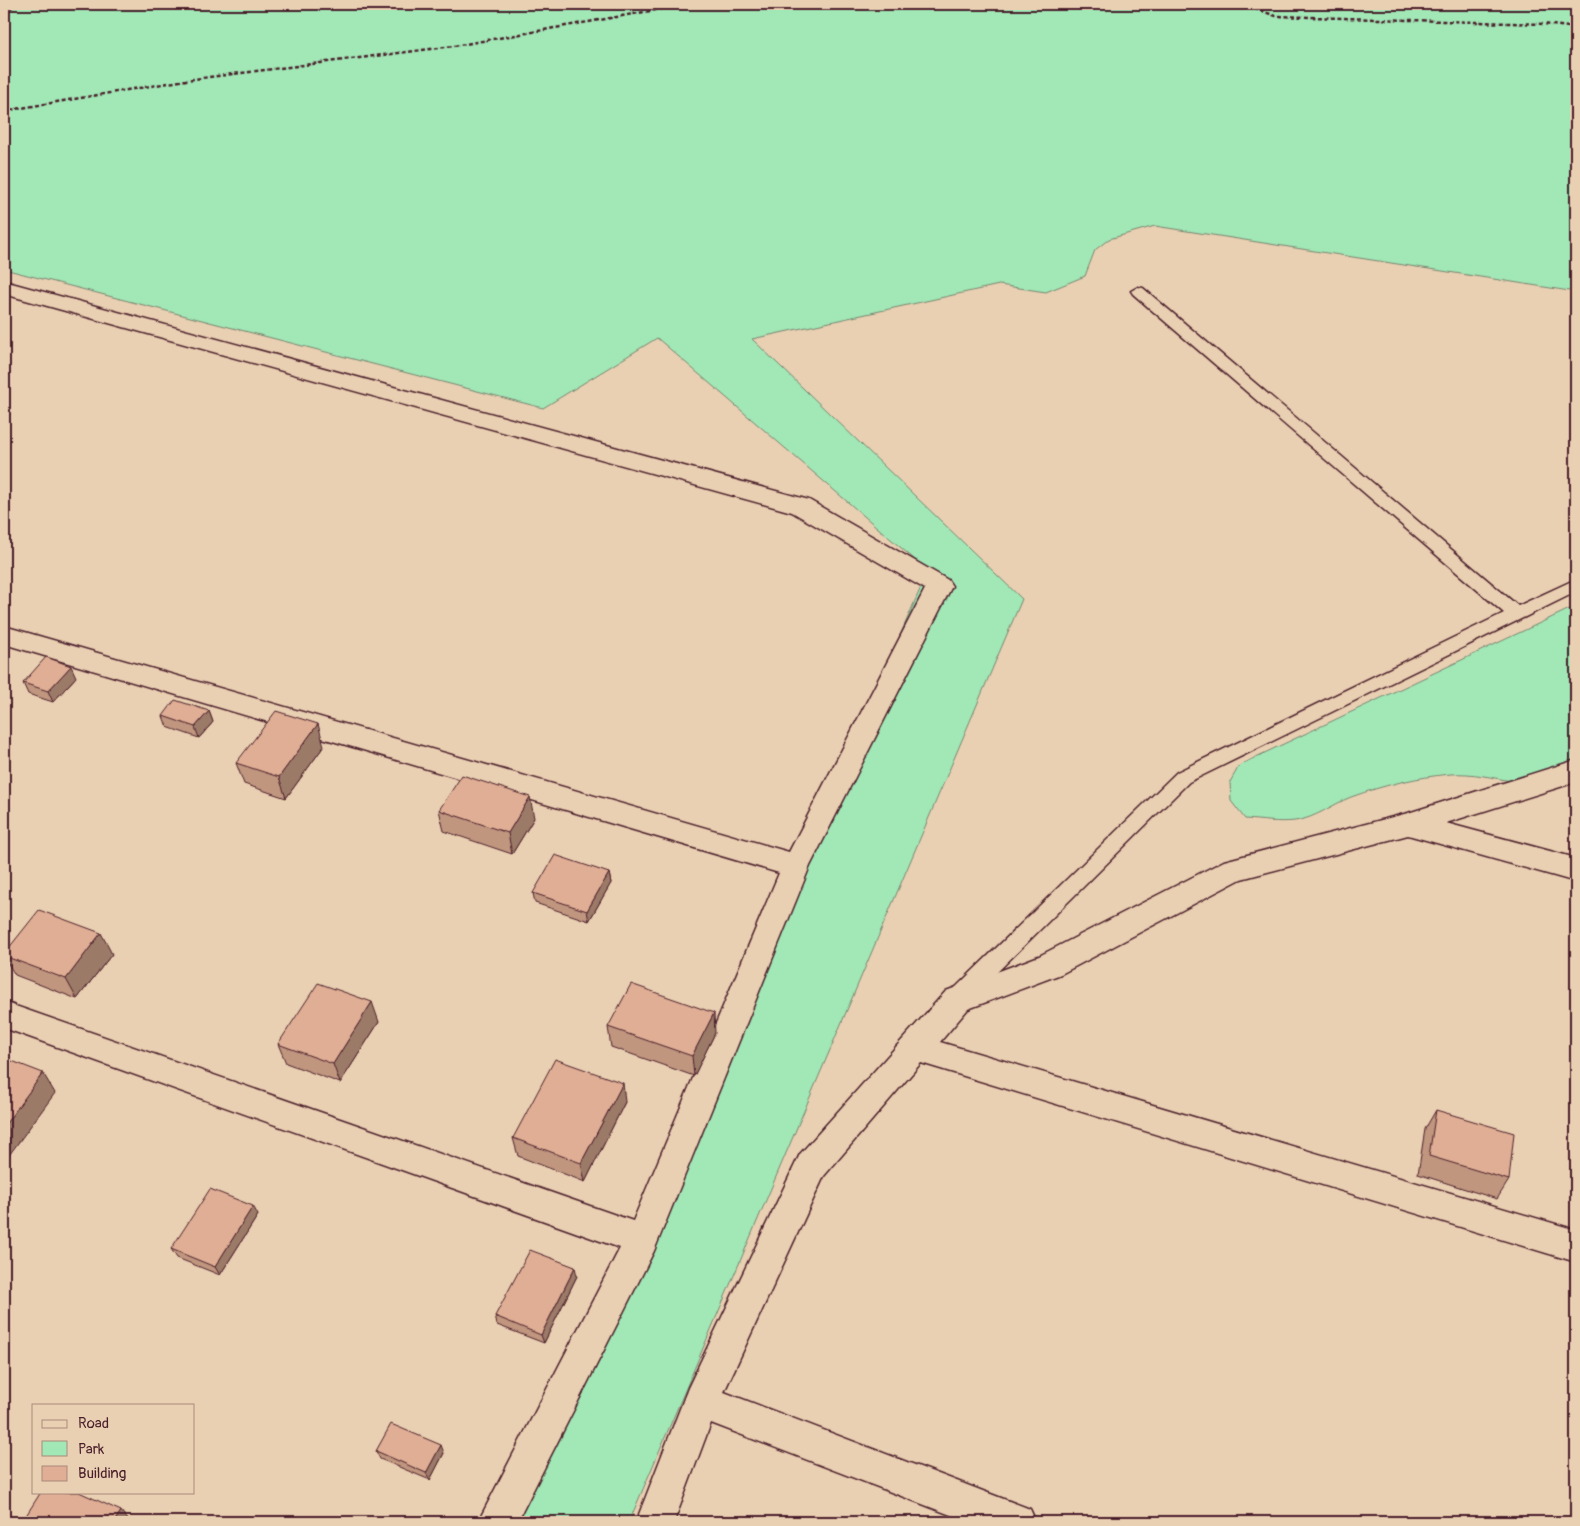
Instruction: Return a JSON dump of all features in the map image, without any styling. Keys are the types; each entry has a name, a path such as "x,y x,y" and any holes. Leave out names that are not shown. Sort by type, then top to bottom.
{"street":[{"path":"4,287 800,506 939,586 796,866 642,1240 497,1522"},
{"path":"4,635 796,866"},
{"path":"655,1522 701,1401 812,1165 957,1000 1050,965 1234,870 1408,824 1576,772"},
{"path":"1408,824 1576,870"},
{"path":"4,1015 642,1240"},
{"path":"915,1048 1576,1246"},
{"path":"701,1401 1017,1522"}],"lane":[{"path":"1138,291 1516,614"},
{"path":"957,1000 1183,777 1576,585"}],"path":[{"path":"4,12 17,4"},
{"path":"4,111 186,80 454,46 689,4"},
{"path":"1242,4 1276,16 1544,24 1576,28"}],"green space":[{"path":"4,4 1576,4 1576,292 1155,226 1109,239 1095,250 1085,276 1046,292 999,285 752,339 1022,599 629,1522 514,1522 928,571 657,338 543,408 4,269"},
{"path":"1576,606 1576,781 1561,785 1545,785 1467,774 1438,775 1413,779 1376,789 1351,797 1310,817 1289,822 1245,819 1231,801 1230,782 1239,766"}],"building":[{"path":"46,657 71,666 48,691 23,683"},
{"path":"175,700 209,711 195,727 163,716"},
{"path":"276,711 318,724 279,777 236,763"},
{"path":"462,775 530,797 508,833 439,810"},
{"path":"555,855 609,873 587,911 533,893"},
{"path":"39,910 101,933 66,979 4,956"},
{"path":"318,983 372,1002 333,1064 278,1044"},
{"path":"631,984 714,1013 692,1056 608,1027"},
{"path":"4,1058 43,1073 4,1126"},
{"path":"555,1059 623,1083 581,1163 513,1138"},
{"path":"1436,1110 1514,1133 1509,1180 1429,1156"},
{"path":"210,1189 253,1206 215,1267 171,1249"},
{"path":"530,1250 575,1267 541,1335 495,1316"},
{"path":"391,1424 441,1445 426,1473 376,1451"},
{"path":"40,1494 83,1494 121,1511 114,1522 22,1522"}]}
